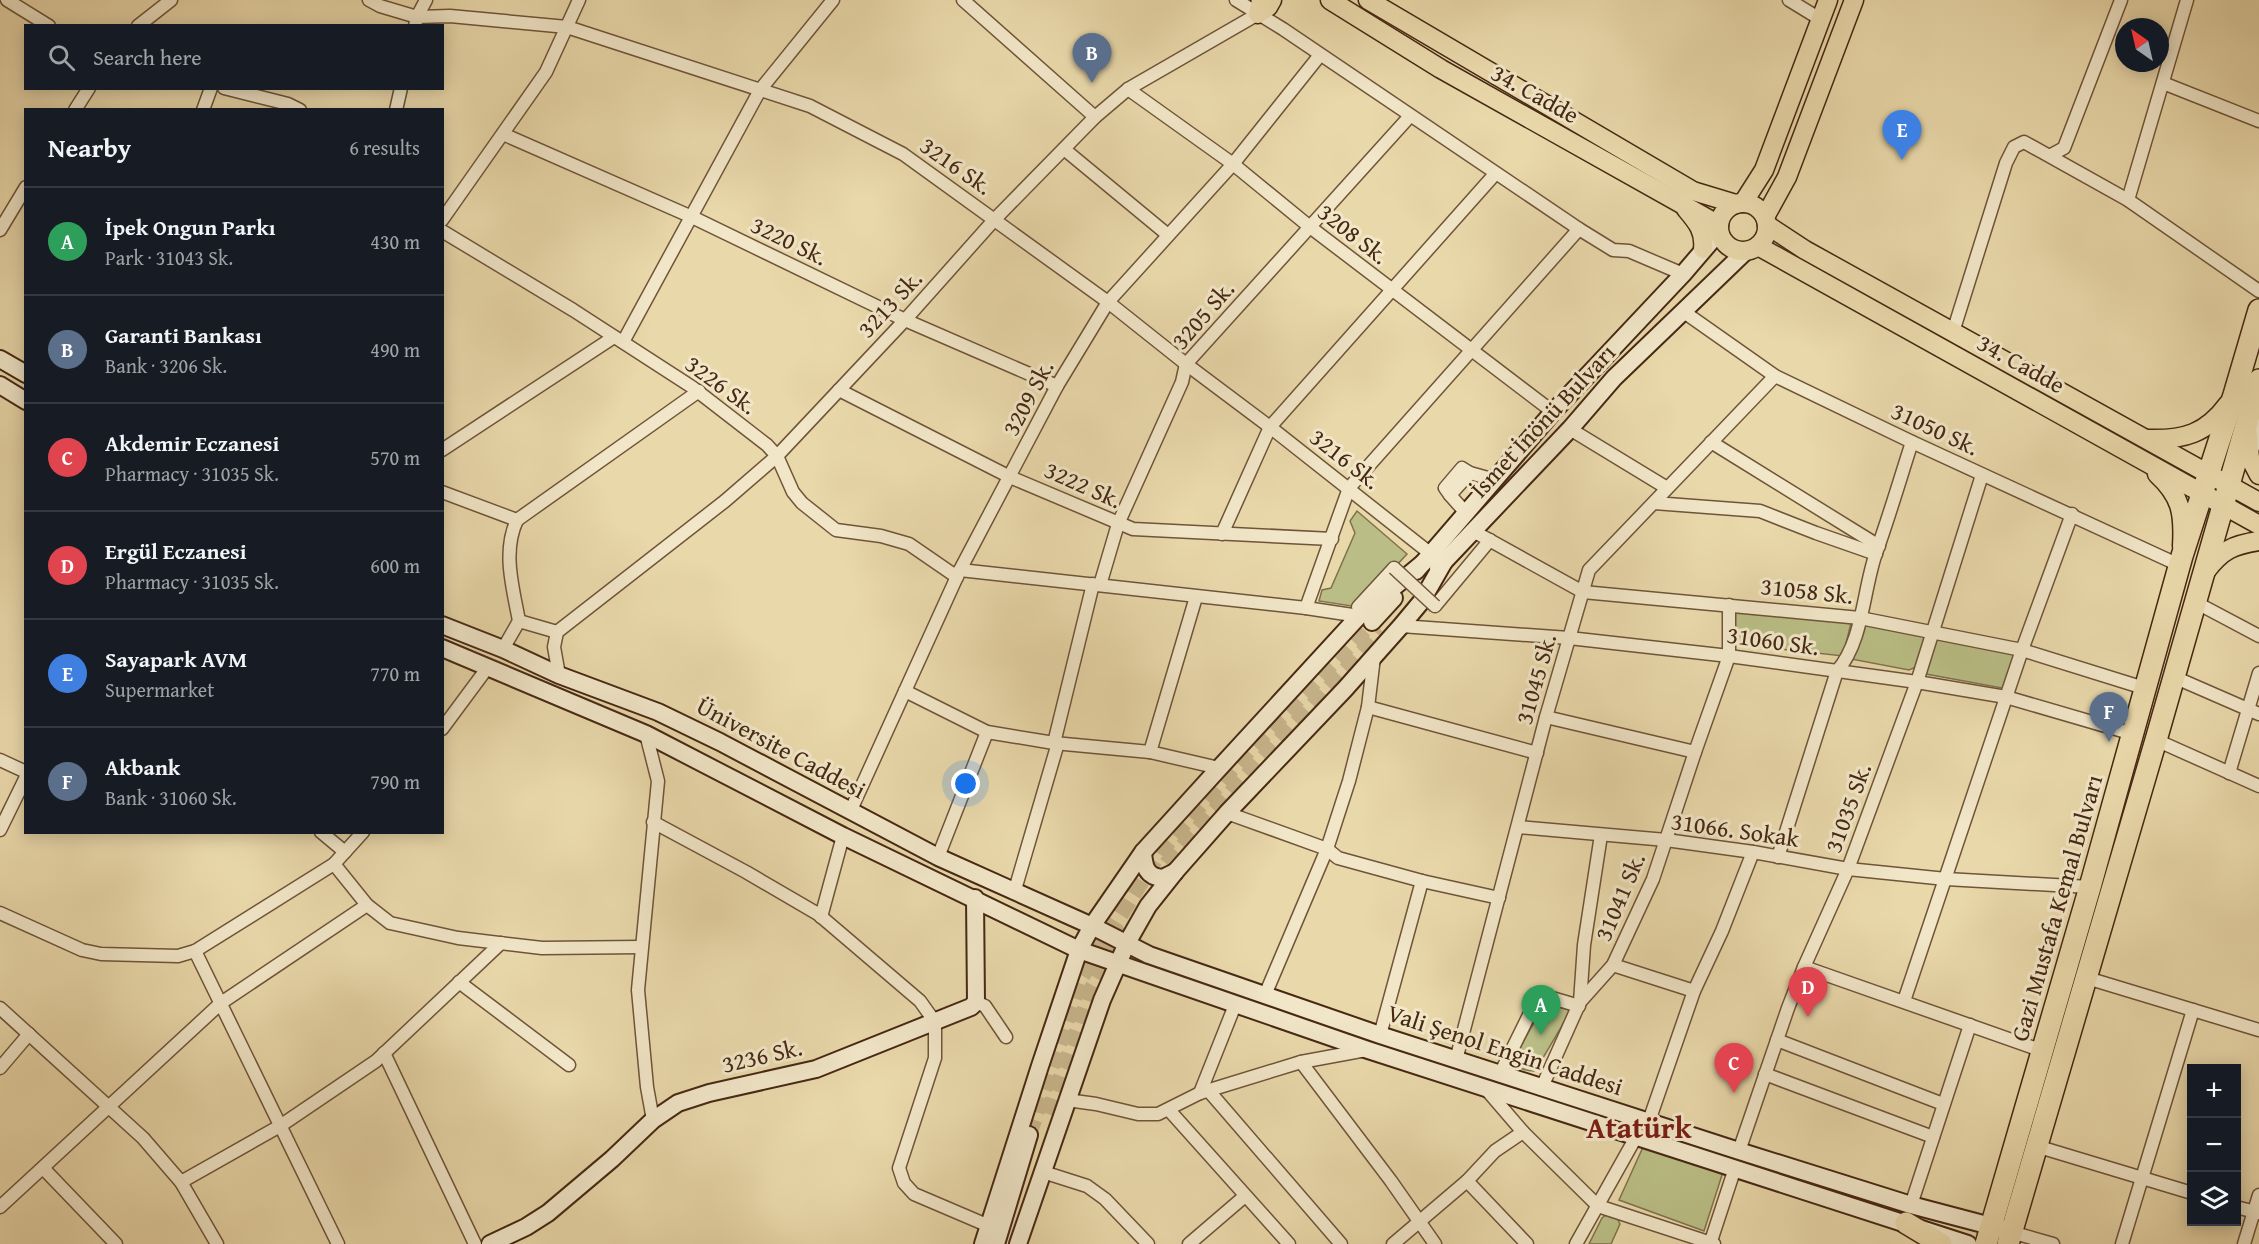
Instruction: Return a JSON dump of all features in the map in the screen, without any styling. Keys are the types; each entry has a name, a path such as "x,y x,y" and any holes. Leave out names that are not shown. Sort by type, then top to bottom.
{"highway":[{"name":"Gazi Mustafa Kemal Bulvarı","path":"1999,1237 2043,1051 2144,688 2181,560 2259,310"},
{"name":"Gazi Mustafa Kemal Bulvarı","path":"1999,1237 2036,1146 2156,740 2225,494 2253,421 2259,380"},
{"path":"1909,1214 1941,1244"}],"main road":[{"path":"1259,7 1268,8 1272,0"},
{"name":"34. Cadde","path":"1330,0 1441,69 1682,202 1719,228"},
{"name":"34. Cadde","path":"1368,0 1693,191 1739,204"},
{"path":"1828,0 1764,170 1739,204 1723,214 1719,228 1724,243 1737,251 1752,249 1767,233 1766,221 1787,177 1854,0"},
{"path":"1682,202 1700,226 1705,237 1703,249"},
{"path":"1739,204 1756,207 1766,221"},
{"name":"34. Cadde","path":"1766,221 1805,250 1953,332 2141,447 2225,494 2259,525"},
{"name":"İsmet İnönü Bulvarı","path":"1433,559 1466,513 1553,412 1683,274 1719,228"},
{"name":"34. Cadde","path":"1752,249 2141,447"},
{"name":"İsmet İnönü Bulvarı","path":"983,1244 1079,950 1092,926 1143,852 1219,768 1368,619 1433,559 1473,531 1570,429 1614,378 1752,249"},
{"path":"0,359 24,373"},
{"path":"1,387 24,400"},
{"path":"2181,560 2183,536 2181,508 2172,488 2141,447 2190,434 2214,422 2234,395"},
{"path":"2253,421 2247,438 2250,458 2259,475"},
{"name":"34. Cadde","path":"2225,494 2259,502"},
{"path":"2202,578 2220,554 2244,543 2259,540"},
{"path":"1018,1244 1102,1000 1127,943 1148,906 1227,813 1374,657 1421,602 1433,559"},
{"name":"Üniversite Caddesi","path":"444,626 503,649 559,675 658,712 720,742 938,857 1127,943"},
{"name":"Üniversite Caddesi","path":"444,649 646,734 843,836 1079,950 1118,964"},
{"path":"1143,852 1145,868 1151,875 1163,878 1175,872"},
{"path":"975,898 976,1002"},
{"name":"Vali Şenol Engin Caddesi","path":"1127,943 1149,955 1380,1035 1739,1151 1909,1214 1968,1244"},
{"name":"Vali Şenol Engin Caddesi","path":"1118,964 1368,1050 1735,1168 1999,1237"},
{"name":"3236 Sk.","path":"490,1244 526,1227 548,1213 612,1159 653,1120 678,1103 709,1093 816,1069 971,1007 976,1002"},
{"path":"996,1244 1034,1138 1009,1244"}],"street":[{"path":"7,0 46,24"},
{"path":"140,24 170,0"},
{"name":"3216 Sk.","path":"369,0 416,21 450,16 567,27 810,106 903,154 1108,302 1349,488 1433,559"},
{"path":"416,21 426,0"},
{"path":"444,217 546,72 579,0"},
{"path":"444,449 619,339 692,218 760,90 833,0"},
{"path":"963,0 1095,117"},
{"path":"1236,0 1259,7 1320,55 1495,174 1613,250 1629,252 1683,274"},
{"path":"1789,0 1820,19"},
{"path":"2051,156 2064,148 2121,0"},
{"path":"2128,200 2187,0"},
{"name":"3213 Sk.","path":"557,632 725,501 777,456 905,320 995,219 1095,117 1128,89 1259,7"},
{"name":"3209 Sk.","path":"850,812 959,573 1057,386 1108,302 1233,164 1320,55"},
{"path":"2163,83 2259,121"},
{"name":"3208 Sk.","path":"1128,89 1233,164 1310,227 1553,412"},
{"path":"76,108 87,90"},
{"path":"204,108 210,90"},
{"path":"232,90 296,108"},
{"path":"396,108 401,90"},
{"name":"3205 Sk.","path":"1014,893 1056,743 1096,585 1119,524 1182,382 1186,364 1410,116"},
{"name":"3220 Sk.","path":"502,134 692,218 905,320 1057,386"},
{"path":"1953,332 2010,153 2014,147 2024,142 2128,200 2259,291"},
{"path":"1064,149 1168,235"},
{"path":"1222,534 1270,427 1495,174"},
{"path":"0,230 5,212 24,189"},
{"path":"1306,608 1349,488 1579,229"},
{"name":"3226 Sk.","path":"444,232 619,339 699,391 767,445 777,456 793,492 802,503 836,530 881,536 909,544 959,573 1096,585 1306,608 1368,619"},
{"name":"31050 Sk.","path":"1684,312 1774,376 1982,475 2181,560"},
{"name":"31045 Sk.","path":"1456,1060 1546,717 1589,570 1774,376"},
{"name":"3222 Sk.","path":"839,390 1010,477 1132,529 1332,539"},
{"path":"503,649 519,621 510,575 510,534 517,520 699,391"},
{"path":"1570,429 1667,488"},
{"path":"1711,442 1878,550"},
{"path":"1778,856 1837,671 1846,661 1860,618 1878,550 1912,442"},
{"path":"1466,513 1450,495 1470,473 1495,480"},
{"name":"31035 Sk.","path":"1739,1151 1804,967 1848,869 1917,682 1982,475"},
{"path":"444,493 517,520"},
{"path":"1654,503 1761,510 1816,533 1878,550"},
{"path":"1904,1001 2022,650 2072,514"},
{"name":"31058 Sk.","path":"1473,531 1582,592 1860,618 2022,650 2144,688"},
{"path":"1368,619 1394,568 1435,606 1490,540"},
{"path":"1150,752 1196,597"},
{"path":"2195,602 2259,636"},
{"name":"31041 Sk.","path":"1542,1087 1579,1004 1613,965 1653,879 1729,656 1729,605"},
{"path":"519,621 557,632 554,647 559,675"},
{"name":"31060 Sk.","path":"1401,626 1569,638 1729,656 1917,682 2006,697 2133,734"},
{"path":"1265,995 1327,849 1349,781 1368,707 1374,657"},
{"path":"444,726 488,668"},
{"path":"2229,773 2254,711 2259,673"},
{"path":"2174,677 2254,711"},
{"path":"905,691 987,732 1056,743 1150,752 1219,768"},
{"path":"1368,707 1537,753"},
{"path":"1546,717 1695,752"},
{"path":"938,857 987,732"},
{"path":"646,734 658,781 638,990 647,1088 653,1120"},
{"path":"2156,740 2259,786"},
{"path":"0,760 24,771"},
{"path":"0,830 24,781"},
{"path":"1227,813 1327,849 1338,858 1422,881 1499,898"},
{"path":"653,822 746,872 821,917 920,1001 935,1022 935,1058 899,1168 904,1183 914,1194 989,1226"},
{"name":"31066. Sokak","path":"1518,827 1666,840 1753,852 1848,869 1946,879 2090,887"},
{"path":"323,834 345,852"},
{"path":"0,913 82,950 100,954 178,956 195,951 334,864 361,834"},
{"path":"1500,1074 1536,1001 1542,995 1579,1004 1584,945 1601,835"},
{"path":"821,917 843,836"},
{"path":"1649,1121 1694,991 1722,931 1753,852"},
{"path":"334,864 367,904 390,923 458,938 542,948 641,947"},
{"path":"1380,1035 1422,881"},
{"path":"0,1207 221,1003 367,904"},
{"path":"181,1182 280,1126 376,1061 501,943"},
{"path":"195,951 338,1244"},
{"path":"1613,965 1694,991"},
{"path":"1804,967 2043,1051"},
{"path":"2086,978 2259,1030"},
{"path":"459,982 569,1065"},
{"path":"976,1002 985,1006 1006,1037"},
{"path":"1204,1092 1235,1005"},
{"path":"0,1008 143,1138 181,1182 217,1244"},
{"path":"2122,1244 2193,1010"},
{"path":"1909,1214 1970,1025"},
{"path":"0,1068 29,1034"},
{"path":"1777,1040 1943,1104"},
{"path":"1067,1100 1138,1114 1158,1114 1204,1092 1301,1062 1368,1050"},
{"path":"384,1053 475,1244"},
{"path":"1301,1062 1391,1181 1435,1244"},
{"path":"1765,1074 1933,1137"},
{"path":"1483,1086 1523,1132 1598,1206 1712,1244 1735,1168"},
{"path":"1204,1092 1341,1244"},
{"path":"1169,1110 1289,1244"},
{"path":"1393,1244 1467,1181 1495,1151 1523,1132"},
{"path":"1576,1244 1636,1137"},
{"path":"2036,1146 2187,1192"},
{"path":"43,1168 116,1244"},
{"path":"1043,1172 1087,1186 1105,1199 1148,1244"},
{"path":"1467,1181 1527,1244"},
{"path":"2244,1244 2256,1213 2259,1195"},
{"path":"1189,1244 1245,1196"},
{"path":"2241,1208 2256,1213"},
{"path":"1999,1237 2053,1244"}],"green space":[{"path":"1357,511 1407,554 1358,607 1319,601 1322,590 1331,588 1355,533 1350,521"},
{"path":"1735,610 1851,623 1843,656 1735,644"},
{"path":"1861,624 1927,635 1916,667 1909,670 1851,659"},
{"path":"1936,638 2015,655 2006,685 2002,688 1926,674"},
{"path":"1545,1003 1569,1010 1569,1014 1537,1068 1534,1071 1524,1070 1518,1067 1513,1060"},
{"path":"1644,1145 1723,1172 1704,1231 1619,1200"},
{"path":"1607,1214 1617,1218 1620,1224 1611,1244 1589,1244 1602,1218"}],"tunnel":[{"path":"1029,1135 1081,978 1160,852 1238,762 1372,622"},
{"path":"1152,883 1223,801 1382,631"},
{"path":"1048,1114 1093,986 1126,929"}],"place":[{"name":"Garanti Bankası","path":"1092,83"},
{"name":"Sayapark AVM","path":"1902,160"},
{"name":"Akbank","path":"2109,742"},
{"name":"Ergül Eczanesi","path":"1808,1017"},
{"name":"İpek Ongun Parkı","path":"1541,1035"},
{"name":"Akdemir Eczanesi","path":"1734,1093"}],"district":[{"name":"Atatürk","path":"1639,1128"}]}
